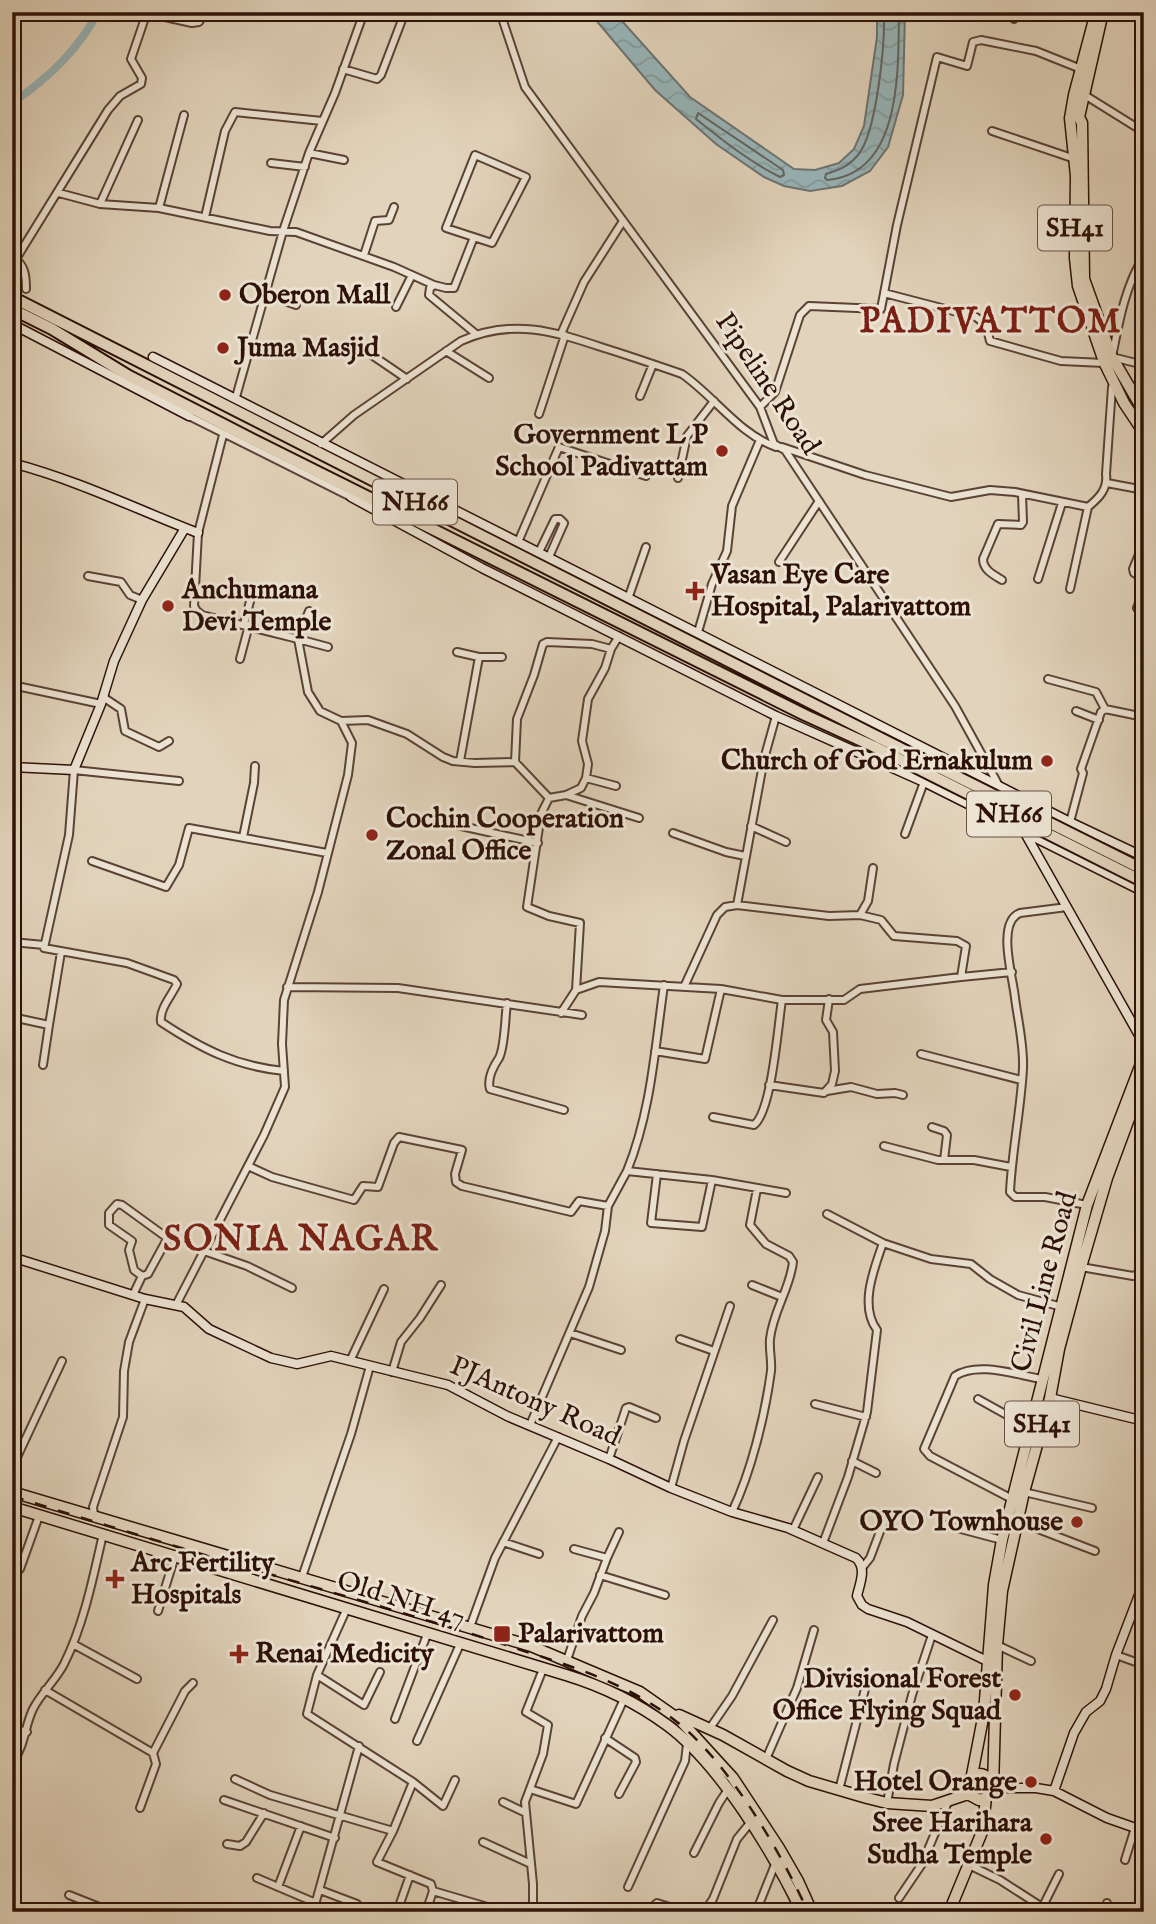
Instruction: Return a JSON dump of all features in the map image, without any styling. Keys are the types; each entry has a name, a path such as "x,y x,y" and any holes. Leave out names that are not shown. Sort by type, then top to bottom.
{"highway":[{"name":"NH66","path":"12,297 151,362 313,450 500,546 820,700 878,742 1144,882"},
{"name":"NH66","path":"12,309 190,412 405,515 806,715 878,742 1144,870"},
{"path":"405,515 413,501"}],"main road":[{"name":"SH41","path":"1096,12 1070,118 1075,159 1074,258 1078,286 1124,402 1144,433"},
{"path":"1103,12 1079,117 1082,124 1084,279 1108,359 1144,412"},
{"name":"Civil Line Road","path":"992,1784 997,1645 1002,1591 1024,1492 1030,1428 1087,1205 1144,1056"},
{"name":"Civil Line Road","path":"972,1775 984,1713 993,1585 1012,1499 1049,1398 1059,1349 1107,1178 1144,1078"},
{"name":"Old NH 47","path":"12,1492 470,1627 567,1660 623,1684 809,1781 887,1803 932,1806 968,1794"},
{"name":"Old NH 47","path":"12,1507 595,1684 669,1726 708,1764 776,1862 802,1912"},
{"name":"Old NH 47","path":"658,1704 693,1732 733,1778 798,1881 811,1912"},
{"path":"949,1912 982,1832 986,1798 992,1784 986,1775 972,1775 967,1782 968,1794 979,1800 986,1798"}],"street":[{"path":"26,289 26,274 14,258 58,193 107,110 120,96 141,84 142,78 131,59 147,12 192,23 199,22 205,12"},
{"path":"236,397 304,167 364,12"},
{"path":"344,69 373,80 377,79 381,75 405,12"},
{"name":"Pipeline Road","path":"500,12 525,87 760,407 774,444 785,450 955,706 998,784"},
{"path":"760,407 775,392 800,315 808,306 881,309 897,225 937,57 967,66 973,42 981,40 1036,51 1081,69"},
{"path":"1083,94 1144,132"},
{"path":"205,217 225,131 236,112 322,121"},
{"path":"159,208 184,115"},
{"path":"100,204 138,120"},
{"path":"992,131 1075,159"},
{"path":"309,153 344,160"},
{"path":"475,155 526,177 492,243 474,237 446,228 475,155"},
{"path":"271,163 304,167"},
{"path":"58,193 100,204 159,208 270,231 296,232 364,255 446,288 454,288 474,237"},
{"path":"364,255 375,221 389,220 394,207"},
{"path":"539,414 563,334 584,282 624,221"},
{"path":"1070,589 1088,507 1100,497 1107,483 1113,391 1108,359 1134,271 1144,256"},
{"path":"396,307 412,275"},
{"path":"434,285 430,288 429,295 476,334"},
{"path":"884,293 976,317 986,325 990,341 1061,361 1087,364 1108,359 1144,365"},
{"path":"265,294 296,305"},
{"path":"12,324 190,412 223,435 351,497 557,606 776,716 924,782 1144,892"},
{"path":"313,450 354,415 446,351 476,334 499,329 532,328 563,334 682,374 760,440 785,450"},
{"path":"12,331 43,340"},
{"path":"363,349 407,379"},
{"path":"446,351 489,379"},
{"path":"151,362 236,397 629,596 820,700 1144,856"},
{"path":"640,396 653,364"},
{"path":"678,478 687,436 714,401"},
{"path":"223,435 198,533 194,606 197,611 328,647"},
{"path":"698,632 712,584 727,551 732,506 760,440"},
{"path":"774,444 865,475 951,497 990,490 1088,507"},
{"path":"518,542 559,446 646,476"},
{"path":"12,463 104,493 198,533"},
{"path":"1107,483 1144,490"},
{"path":"1002,580 986,569 983,559 998,524 1021,526 1022,494"},
{"path":"779,562 819,501"},
{"path":"1038,579 1062,503"},
{"path":"539,552 555,519 560,519 564,523 549,557"},
{"path":"44,945 69,835 74,769 114,662 142,600 185,528"},
{"path":"500,546 505,535"},
{"path":"1144,542 1133,569 1134,573 1144,579"},
{"path":"629,596 646,547"},
{"path":"88,576 121,582 130,595 142,600"},
{"path":"240,659 253,590"},
{"path":"1137,608 1144,591"},
{"path":"557,606 563,594"},
{"path":"309,611 298,639 308,692 320,711 341,721 368,720 418,739 443,757 475,763 515,762"},
{"path":"549,798 566,795 581,788 586,778 588,764 582,741 588,699 606,668 611,649 620,636"},
{"path":"549,798 515,762 517,719 543,644 592,645 611,649"},
{"path":"457,652 479,657 502,657"},
{"path":"460,761 479,657"},
{"path":"1048,679 1096,692 1105,709"},
{"path":"12,685 102,700 121,709 125,731 159,747 169,741"},
{"path":"1070,822 1083,773 1081,769 1105,709"},
{"path":"1105,709 1144,717"},
{"path":"1076,711 1099,719"},
{"path":"804,729 806,715"},
{"path":"737,905 751,826 776,716"},
{"path":"176,1305 248,1166 285,1087 282,1044 284,1000 318,892 348,775 352,743 341,721"},
{"path":"243,837 255,766"},
{"path":"12,767 74,769 179,781"},
{"path":"586,778 616,786"},
{"path":"905,834 924,782"},
{"path":"566,795 639,818"},
{"path":"549,798 541,814 527,907 549,916 580,923 576,990 561,1013"},
{"path":"452,824 538,843"},
{"path":"751,826 786,842"},
{"path":"92,861 166,887 179,865 189,828 327,853"},
{"path":"1024,832 1144,1044"},
{"path":"673,833 745,856"},
{"path":"1098,869 1113,849 1111,841"},
{"path":"1112,876 1116,862 1126,848"},
{"path":"860,915 868,901 873,868"},
{"path":"684,987 717,915 725,908 737,905 829,916 860,915 881,920 894,936 957,941 966,946 961,976"},
{"path":"1067,907 1020,913 1009,921 1007,937 1023,1055 1010,1192 1014,1197 1045,1197 1087,1205"},
{"path":"12,942 44,945 44,948 61,952 127,963 173,980 177,984 162,1010 161,1022 223,1058 284,1071"},
{"path":"43,1065 61,952"},
{"path":"576,990 599,982 721,989 782,1000 844,1000 860,989 1012,972"},
{"path":"530,1425 589,1287 605,1231 608,1206 638,1146 645,1117 664,985"},
{"path":"287,987 398,988 582,1015"},
{"path":"655,1051 705,1059 721,989"},
{"path":"827,1091 835,1071 833,1032 826,1020 829,999"},
{"path":"713,1117 754,1125 763,1114 782,1000"},
{"path":"508,1003 500,1056 494,1063 489,1085 491,1089 564,1110"},
{"path":"12,1017 49,1025"},
{"path":"921,1054 1021,1080"},
{"path":"769,1085 824,1093 851,1087 877,1094 903,1095"},
{"path":"932,1127 944,1131 947,1135 944,1160"},
{"path":"248,1166 272,1177 354,1200 363,1186 378,1187 394,1143 399,1137 462,1150 455,1174 456,1182 462,1186 571,1212 579,1201 608,1206"},
{"path":"884,1146 944,1160 974,1160 1012,1167"},
{"path":"627,1171 786,1193"},
{"path":"657,1174 651,1223 702,1227 712,1181"},
{"path":"732,1512 742,1491 760,1424 771,1370 770,1338 777,1309 791,1276 793,1262 789,1256 766,1244 750,1225 757,1189"},
{"path":"133,1295 142,1276 148,1274 166,1237 117,1204 109,1213 109,1225 132,1241 129,1250 134,1269 142,1276"},
{"path":"827,1213 883,1243 931,1259 971,1264 1018,1295 1062,1307"},
{"path":"823,1544 866,1417 877,1330 869,1319 871,1280 883,1243"},
{"path":"204,1251 247,1266 292,1288"},
{"path":"12,1281 15,1258"},
{"name":"PJAntony Road","path":"15,1258 145,1299 184,1307 209,1329 271,1358 297,1364 331,1356 448,1385 507,1416 671,1488 732,1512 793,1530 856,1558 862,1567"},
{"path":"1081,1267 1133,1276 1144,1271"},
{"path":"392,1372 401,1342 442,1285"},
{"path":"752,1285 782,1297"},
{"path":"350,1361 384,1289"},
{"path":"94,1515 93,1507 123,1417 124,1371 129,1342 145,1299"},
{"path":"671,1488 684,1441 730,1306"},
{"path":"570,1333 621,1350"},
{"path":"680,1339 714,1352"},
{"path":"12,1468 62,1361"},
{"path":"302,1577 351,1434 369,1366"},
{"path":"1012,1499 930,1456 924,1449 955,1376 962,1371 981,1369 1042,1379"},
{"path":"1049,1398 1144,1421"},
{"path":"978,1399 1030,1428"},
{"path":"816,1404 866,1417"},
{"path":"609,1459 626,1408 656,1418"},
{"path":"470,1627 503,1542 558,1437"},
{"path":"852,1461 876,1473"},
{"path":"793,1530 818,1477"},
{"path":"1024,1492 1092,1508"},
{"path":"12,1575 20,1569 39,1516"},
{"path":"884,1521 870,1558 862,1567 857,1596 862,1605 987,1661"},
{"path":"1017,1521 1095,1551"},
{"path":"942,1524 1002,1540"},
{"path":"567,1660 582,1616 619,1532"},
{"path":"12,1764 21,1750 32,1711 62,1667 73,1644 103,1534"},
{"path":"503,1542 539,1554"},
{"path":"574,1549 607,1558"},
{"path":"158,1611 174,1556"},
{"path":"277,1588 282,1573"},
{"path":"600,1575 665,1595"},
{"path":"1054,1791 1074,1733 1086,1712 1100,1701 1106,1689 1144,1582"},
{"path":"347,1608 317,1675 307,1714 413,1782 443,1806 455,1780"},
{"path":"628,1887 685,1761 687,1744 695,1728 707,1728 732,1696 773,1620"},
{"path":"766,1759 797,1688 805,1653 814,1630"},
{"path":"395,1719 428,1632"},
{"path":"887,1803 912,1695 932,1635"},
{"path":"417,1741 461,1642"},
{"path":"73,1644 137,1678"},
{"path":"997,1645 1031,1661"},
{"path":"1116,1655 1144,1665"},
{"path":"533,1912 525,1802 543,1754 548,1726 526,1712 543,1669"},
{"path":"317,1675 364,1705 380,1672"},
{"path":"839,1678 861,1684 865,1689 839,1790"},
{"path":"140,1808 156,1764 153,1753 185,1691 192,1683"},
{"path":"45,1690 153,1753"},
{"path":"530,1788 576,1804 624,1699"},
{"path":"12,1728 27,1732"},
{"path":"605,1738 635,1758 636,1762 619,1794"},
{"path":"313,1912 359,1746"},
{"path":"235,1779 270,1795 393,1831"},
{"path":"413,1782 377,1862 432,1884 433,1891 426,1912"},
{"path":"992,1784 1054,1791 1107,1818 1139,1829"},
{"path":"694,1853 727,1791"},
{"path":"224,1800 335,1838"},
{"path":"899,1898 922,1864 949,1800"},
{"path":"503,1802 526,1813"},
{"path":"1125,1860 1144,1812"},
{"path":"227,1844 240,1846 246,1842 264,1814"},
{"path":"704,1912 713,1899 737,1839 750,1823"},
{"path":"278,1887 300,1826"},
{"path":"483,1842 531,1864"},
{"path":"756,1912 776,1862"},
{"path":"969,1865 1000,1880 1041,1909 1059,1874"},
{"path":"397,1912 410,1875"},
{"path":"257,1878 316,1903"},
{"path":"320,1890 357,1904"},
{"path":"433,1891 491,1910 513,1912"},
{"path":"69,1895 112,1912"},
{"path":"646,1912 657,1903 685,1912"},
{"path":"1106,1912 1107,1903"}],"water":[{"path":"589,12 614,12 690,97 794,169 815,170 839,163 854,149 864,126 877,37 877,12 905,12 903,95 888,147 870,171 842,186 810,191 784,186 764,177 716,144 655,90"}],"waterway":[{"path":"12,103 61,63 98,12"}],"railway":[{"path":"12,1496 467,1633 564,1664 623,1688 677,1722 715,1760 768,1836 808,1912"}],"place":[{"name":"Oberon Mall","path":"225,295"},
{"name":"Juma Masjid","path":"223,348"},
{"name":"Government L P School Padivattam","path":"722,451"},
{"name":"Vasan Eye Care Hospital, Palarivattom","path":"695,591"},
{"name":"Anchumana Devi Temple","path":"168,606"},
{"name":"Church of God Ernakulum","path":"1047,761"},
{"name":"Cochin Cooperation Zonal Office","path":"372,835"},
{"name":"OYO Townhouse","path":"1077,1522"},
{"name":"Arc Fertility Hospitals","path":"115,1579"},
{"name":"Palarivattom","path":"502,1634"},
{"name":"Renai Medicity","path":"239,1654"},
{"name":"Divisional Forest Office Flying Squad","path":"1015,1695"},
{"name":"Hotel Orange","path":"1031,1782"},
{"name":"Sree Harihara Sudha Temple","path":"1046,1839"}],"district":[{"name":"PADIVATTOM","path":"991,322"},
{"name":"SONIA NAGAR","path":"301,1240"}]}
